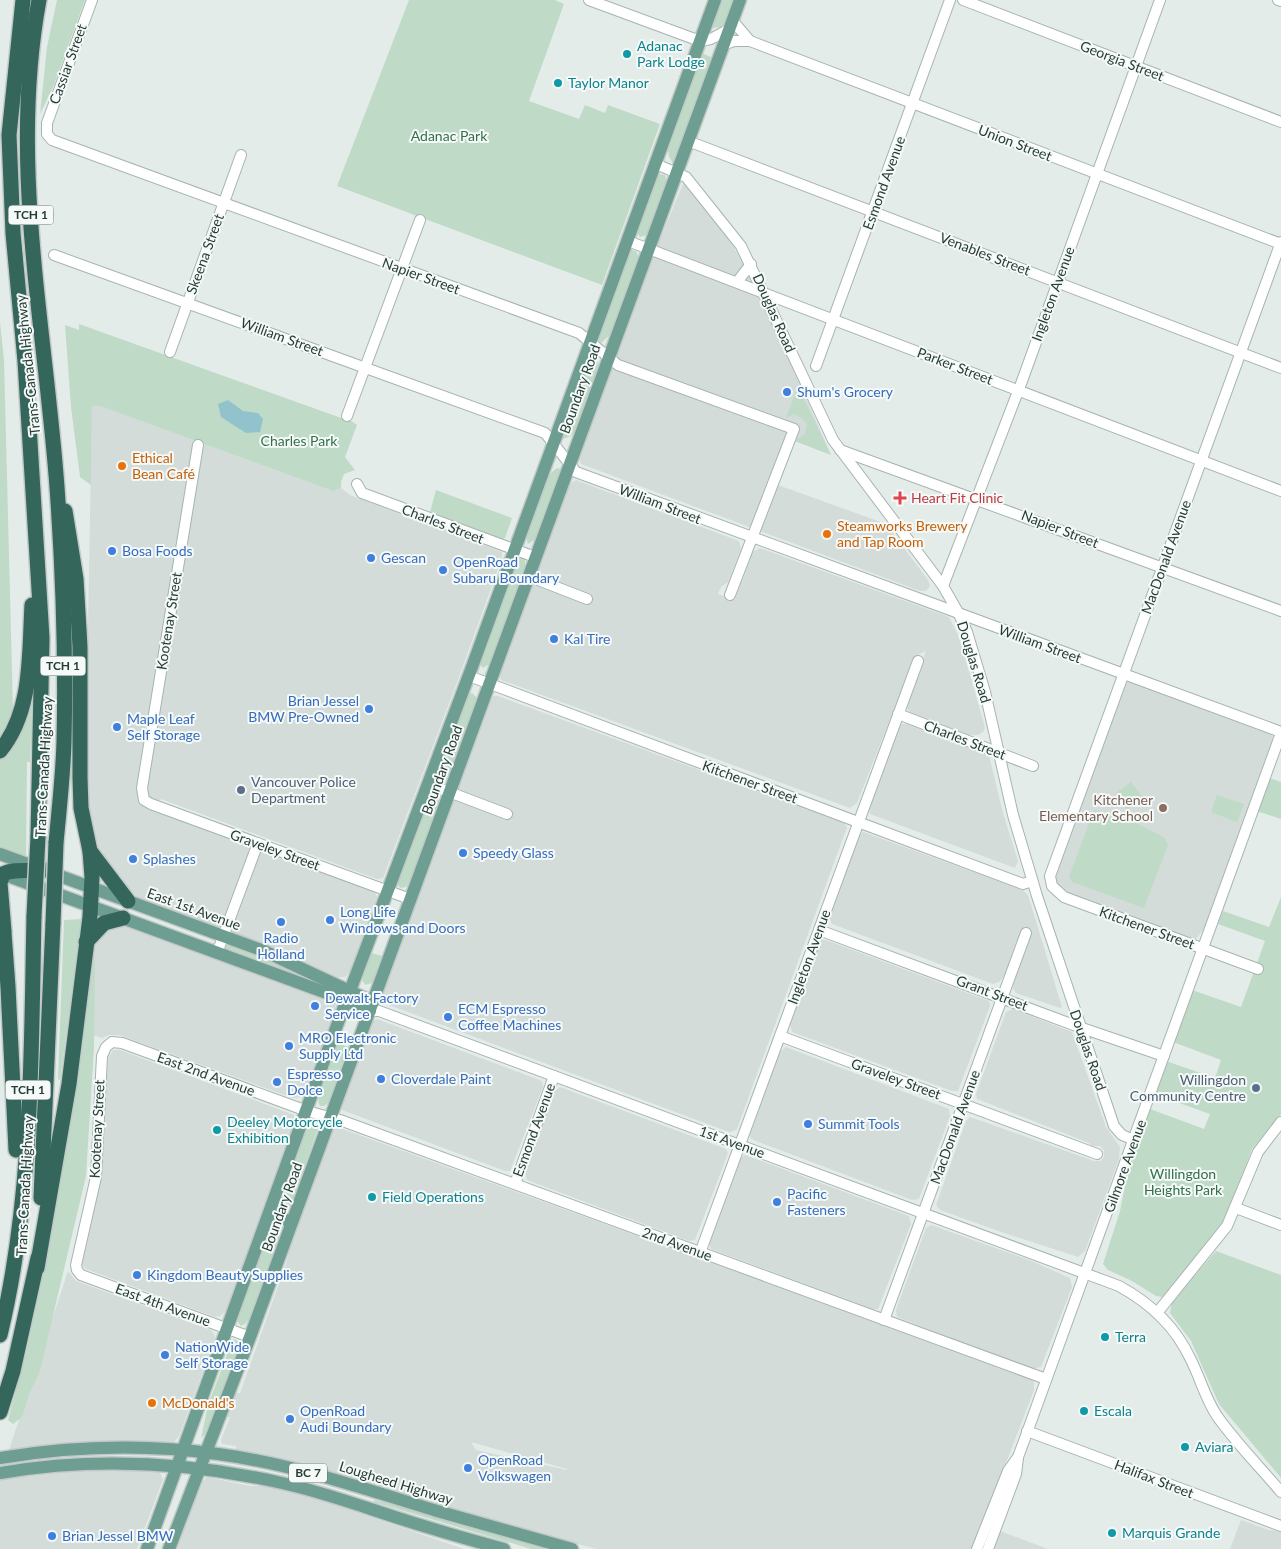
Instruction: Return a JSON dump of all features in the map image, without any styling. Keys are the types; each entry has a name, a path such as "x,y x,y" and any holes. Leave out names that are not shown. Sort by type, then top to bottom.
{"highway":[{"name":"Trans-Canada Highway","path":"0,1335 15,1264 23,1186 38,837 42,638 25,361 12,213 9,135 23,0"},
{"name":"Trans-Canada Highway","path":"0,1412 13,1371 37,1268 56,844 64,742 63,619 57,488 35,271 27,167 26,118 39,0"},
{"path":"30,76 49,0"},
{"path":"37,1268 69,1084 92,888 90,851 81,808 80,647 76,579 66,516 57,488"},
{"path":"0,751 20,718 26,690 34,524"},
{"path":"90,851 128,901"},
{"path":"15,1264 16,1123 0,883 2,874 14,871 44,870"},
{"path":"86,942 104,923 123,918"}],"main road":[{"name":"Boundary Road","path":"146,1549 228,1329 348,996 469,676 715,0"},
{"name":"Boundary Road","path":"169,1549 250,1337 330,1117 374,1008 410,899 740,0"},
{"name":"East 1st Avenue","path":"0,854 295,964 348,996 374,1008"},
{"name":"East 1st Avenue","path":"2,874 217,953 348,996"},
{"path":"270,1214 292,1222"},
{"name":"Lougheed Highway","path":"0,1458 82,1448 206,1452 318,1475 572,1549"},
{"name":"BC 7","path":"0,1474 66,1464 109,1463 177,1466 199,1469 284,1483 504,1549"}],"street":[{"name":"Cassiar Street","path":"46,129 92,0"},
{"path":"589,0 700,41 711,39 731,25"},
{"name":"Esmond Avenue","path":"816,366 950,0"},
{"name":"Georgia Street","path":"963,0 1281,122"},
{"name":"Ingleton Avenue","path":"943,586 1018,390 1160,0"},
{"name":"Union Street","path":"731,25 750,41 1281,243"},
{"name":"Union Street","path":"723,45 750,41"},
{"name":"Napier Street","path":"46,129 49,138 55,142 579,333 618,365 794,429 752,538"},
{"name":"Venables Street","path":"688,141 1281,368"},
{"name":"Skeena Street","path":"170,352 241,155"},
{"name":"Douglas Road","path":"656,164 677,172 686,178 742,246 766,293 776,320 819,414 839,449 943,586 959,614 967,632 985,692 1012,815 1079,1027 1114,1126 1122,1135 1134,1140"},
{"path":"347,416 420,220"},
{"name":"Parker Street","path":"628,241 1281,491"},
{"name":"MacDonald Avenue","path":"1050,872 1281,243"},
{"name":"William Street","path":"54,255 545,433 576,472 1281,732"},
{"path":"737,282 751,264"},
{"path":"776,320 787,302"},
{"name":"Kootenay Street","path":"143,797 142,788 198,445"},
{"name":"Napier Street","path":"839,449 1281,611"},
{"name":"Charles Street","path":"357,484 362,493 535,557"},
{"path":"730,595 752,538"},
{"path":"528,576 588,599"},
{"name":"Ingleton Avenue","path":"700,1253 918,661"},
{"name":"Kitchener Street","path":"469,676 1023,884 1032,881"},
{"name":"Charles Street","path":"898,714 1032,766"},
{"name":"Gilmore Avenue","path":"988,1549 1016,1474 1018,1457 1027,1431 1281,732"},
{"path":"428,784 507,814"},
{"name":"Graveley Street","path":"143,797 151,804 410,899"},
{"path":"217,953 258,843"},
{"name":"Kitchener Street","path":"1050,872 1052,886 1064,897 1258,969"},
{"name":"Grant Street","path":"820,930 1079,1027 1164,1056"},
{"name":"MacDonald Avenue","path":"884,1320 1026,933"},
{"name":"1st Avenue","path":"374,1008 1086,1273"},
{"name":"Graveley Street","path":"780,1036 1097,1154"},
{"name":"East 2nd Avenue","path":"106,1047 112,1042 122,1043 306,1111"},
{"name":"Kootenay Street","path":"77,1270 76,1265 96,1177 101,1060 106,1047"},
{"name":"Esmond Avenue","path":"515,1184 554,1076"},
{"name":"2nd Avenue","path":"306,1111 330,1117 1046,1379"},
{"path":"1157,1313 1214,1245 1227,1226 1236,1208 1256,1155 1281,1122"},
{"path":"1236,1208 1281,1225"},
{"name":"East 4th Avenue","path":"77,1270 81,1275 250,1337"},
{"path":"1086,1273 1131,1293 1157,1313 1182,1343 1208,1400 1218,1417 1281,1492"},
{"name":"Halifax Street","path":"1027,1431 1281,1526"},
{"name":"Gilmore Avenue","path":"977,1549 1008,1471 1018,1457"}],"shaded area":[{"path":"686,177 715,217 745,266 781,340 831,455 795,441 778,485 886,524 928,580 930,586 926,591 920,591 581,464 579,458 661,237"},
{"path":"92,403 333,491 341,488 350,495 502,552 502,558 456,685 383,878 377,879 161,799 152,810 375,891 377,898 350,971 345,977 335,977 276,949 141,899 117,881 103,862 85,802"},
{"path":"576,480 739,541 741,549 728,582 721,587 718,594 735,600 753,552 760,548 949,617 958,635 971,678 985,728 983,732 978,735 967,735 909,712 905,703 926,651 915,656 857,803 850,808 501,680 499,674 570,484"},
{"name":"Kitchener Elementary School","path":"1130,682 1270,733 1273,737 1206,927 1195,940 1066,892 1057,886 1054,877 1125,683"},
{"path":"493,696 498,696 844,823 847,827 737,1129 734,1131 729,1132 381,1002 381,997"},
{"path":"910,723 989,755 1003,813 1018,861 1015,868 870,814 869,809 899,728 902,724"},
{"path":"863,832 1023,890 1028,895 1062,1007 1060,1008 1016,993 1013,988 1015,971 1029,930 1024,928 1006,974 999,982 993,984 832,924 829,917 859,836"},
{"path":"115,924 132,927 335,1003 336,1010 303,1097 293,1098 119,1035 109,1035 102,1038 80,1031 94,945 99,934"},
{"path":"823,939 989,1001 990,1006 958,1091 952,1091 792,1032 790,1024 819,943"},
{"path":"1013,1009 1072,1032 1106,1127 1120,1147 1119,1159 1085,1251 1078,1257 940,1210 936,1205 966,1121 970,1117 1094,1161 1101,1161 1104,1157 1104,1150 1100,1146 1092,1146 1089,1143 977,1099 976,1094 1006,1012"},
{"path":"377,1019 542,1081 543,1087 510,1171 505,1171 342,1110 341,1106 372,1022"},
{"path":"786,1047 949,1109 950,1116 919,1199 912,1200 751,1139 749,1133 780,1052"},
{"path":"113,1050 120,1050 294,1115 295,1121 225,1312 220,1316 215,1317 86,1269 82,1265 101,1173 108,1058"},
{"path":"560,1087 726,1149 728,1153 695,1240 689,1241 527,1180 525,1173 555,1091"},
{"path":"337,1127 1030,1378 1034,1382 1034,1390 973,1549 597,1549 497,1523 352,1477 231,1450 236,1449 236,1446 222,1444 221,1440 230,1417 227,1417 223,1425 238,1385 237,1393 240,1393 286,1264 293,1235 331,1132","holes":["471,1442 567,1469 476,1450"]},
{"path":"745,1155 909,1216 911,1224 878,1309 873,1309 711,1249 709,1242 740,1158"},
{"path":"931,1225 1029,1260 1070,1278 1072,1287 1041,1367 1030,1369 897,1317 896,1310 926,1228"},
{"path":"68,1271 76,1281 211,1330 214,1334 215,1339 179,1436 173,1443 58,1444 9,1450"},
{"path":"128,1469 159,1471 163,1479 137,1549 0,1549 0,1480 66,1472"},
{"path":"207,1477 250,1486 269,1486 330,1503 464,1549 177,1549 201,1483"},
{"path":"1241,1520 1269,1530 1281,1531 1281,1549 1230,1549"},
{"path":"1000,1531 1048,1549 991,1549"}],"green space":[{"path":"57,0 85,0 53,87 40,114 47,47"},
{"name":"Adanac Park","path":"409,0 555,0 564,4 529,101 579,119 585,105 605,113 608,105 660,124 602,285 337,186"},
{"path":"720,0 734,0 727,19 721,27 711,28"},
{"path":"701,53 713,58 673,163 669,157 667,145"},
{"path":"659,174 665,175 667,182 648,235 640,237 635,230 655,176"},
{"path":"631,250 636,251 639,257 611,334 601,343 597,339 628,252"},
{"path":"0,322 4,360 13,711 22,727 32,701 30,762 27,762 26,857 0,848"},
{"name":"Charles Park","path":"79,324 350,420 357,425 345,457 355,470 344,474 341,488 333,491 100,406 92,406 91,485 80,477 71,407 65,325 79,330"},
{"path":"597,361 600,367 576,430 571,436 563,439 561,436 590,362"},
{"path":"798,387 831,455 795,441 805,434 807,424 802,418 794,414 786,418"},
{"path":"559,468 561,472 536,539 528,544 528,527 541,489 553,471"},
{"path":"436,490 512,518 505,538 502,539 430,512"},
{"path":"523,557 525,569 490,664 483,668 478,662 518,558"},
{"path":"472,693 476,697 476,702 448,778 442,782 437,778 468,694"},
{"path":"1269,778 1281,782 1281,819 1256,811"},
{"path":"1131,782 1143,798 1126,810 1115,794"},
{"path":"430,794 438,796 439,803 410,882 406,887 400,888 397,883"},
{"path":"1217,795 1244,804 1237,822 1211,812"},
{"path":"1094,810 1138,824 1165,838 1168,845 1144,908 1072,882 1069,877"},
{"name":"Willingdon Heights Park","path":"1281,897 1281,1114 1252,1149 1226,1219 1166,1294 1162,1297 1156,1296 1132,1281 1108,1270 1103,1264 1120,1211 1126,1181 1150,1109 1204,1129 1210,1114 1154,1094 1166,1061 1215,1078 1221,1060 1173,1042 1192,990 1241,1007 1265,941 1218,924 1223,911 1269,927"},
{"path":"82,919 60,1080 58,1079 64,920"},
{"path":"226,943 281,963 337,990 229,951 224,948"},
{"path":"372,953 382,956 372,983 365,985 362,980"},
{"path":"95,956 94,1048 86,1176 40,1371 30,1392 22,1417 13,1424 8,1420 26,1354 45,1265"},
{"path":"337,1043 349,1047 328,1103 320,1106 319,1093 321,1085"},
{"path":"315,1119 319,1125 291,1206 283,1210 279,1202 306,1126"},
{"path":"274,1223 279,1224 282,1230 249,1319 241,1326 237,1321 237,1314 269,1229"},
{"path":"1216,1251 1281,1275 1281,1478 1219,1404 1191,1341 1170,1313 1172,1302"},
{"path":"233,1339 238,1341 238,1349 207,1432 201,1438 208,1405"},
{"path":"374,1500 551,1549 531,1549 374,1502"}],"water":[{"path":"228,400 243,411 258,413 263,419 260,432 246,433 221,417 218,404"}],"place":[{"name":"Adanac Park Lodge","path":"627,54"},
{"name":"Taylor Manor","path":"558,83"},
{"name":"Shum's Grocery","path":"787,392"},
{"name":"Ethical Bean Café","path":"122,466"},
{"name":"Heart Fit Clinic","path":"900,498"},
{"name":"Steamworks Brewery and Tap Room","path":"827,534"},
{"name":"Bosa Foods","path":"112,551"},
{"name":"Gescan","path":"371,558"},
{"name":"OpenRoad Subaru Boundary","path":"443,570"},
{"name":"Kal Tire","path":"554,639"},
{"name":"Brian Jessel BMW Pre-Owned","path":"369,709"},
{"name":"Maple Leaf Self Storage","path":"117,727"},
{"name":"Vancouver Police Department","path":"241,790"},
{"name":"Kitchener Elementary School","path":"1163,808"},
{"name":"Speedy Glass","path":"463,853"},
{"name":"Splashes","path":"133,859"},
{"name":"Long Life Windows and Doors","path":"330,920"},
{"name":"Radio Holland","path":"281,922"},
{"name":"Dewalt Factory Service","path":"315,1006"},
{"name":"ECM Espresso Coffee Machines","path":"448,1017"},
{"name":"MRO Electronic Supply Ltd","path":"289,1046"},
{"name":"Cloverdale Paint","path":"381,1079"},
{"name":"Espresso Dolce","path":"277,1082"},
{"name":"Willingdon Community Centre","path":"1256,1088"},
{"name":"Summit Tools","path":"808,1124"},
{"name":"Deeley Motorcycle Exhibition","path":"217,1130"},
{"name":"Field Operations","path":"372,1197"},
{"name":"Pacific Fasteners","path":"777,1202"},
{"name":"Kingdom Beauty Supplies","path":"137,1275"},
{"name":"Terra","path":"1105,1337"},
{"name":"NationWide Self Storage","path":"165,1355"},
{"name":"McDonald's","path":"152,1403"},
{"name":"Escala","path":"1084,1411"},
{"name":"OpenRoad Audi Boundary","path":"290,1419"},
{"name":"Aviara","path":"1185,1447"},
{"name":"OpenRoad Volkswagen","path":"468,1468"},
{"name":"Marquis Grande","path":"1112,1533"},
{"name":"Brian Jessel BMW","path":"52,1536"}]}
